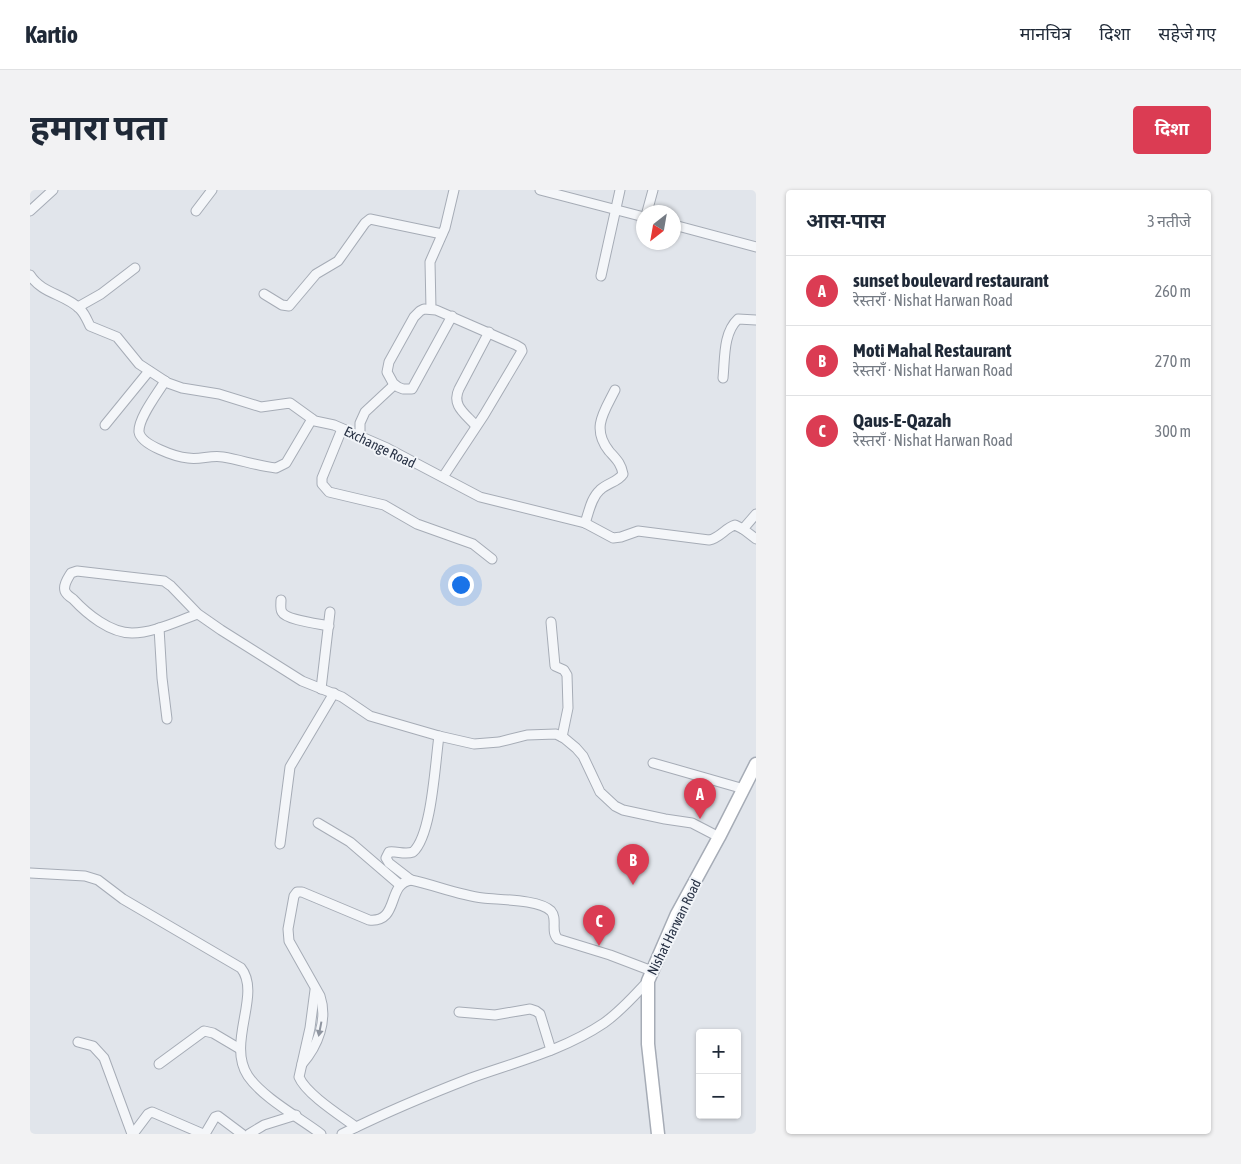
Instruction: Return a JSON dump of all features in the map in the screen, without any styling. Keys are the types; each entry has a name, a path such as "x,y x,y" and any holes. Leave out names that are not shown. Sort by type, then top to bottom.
{"main road":[{"name":"Nishat Harwan Road","path":"658,1134 648,1044 650,976 677,914 756,764"}],"street":[{"path":"30,211 53,190"},
{"path":"196,211 212,190"},
{"path":"431,309 430,262 442,234 454,190"},
{"path":"540,190 562,193 636,215"},
{"path":"601,276 620,190"},
{"path":"649,205 653,190"},
{"path":"264,294 282,305 289,306 319,272 338,261 370,219 442,234"},
{"path":"681,227 756,247"},
{"path":"78,307 101,294 135,268"},
{"name":"Exchange Road","path":"30,275 35,282 48,292 78,307 90,326 117,337 133,358 149,372 165,381 182,388 219,394 261,407 290,403 312,419 387,448 480,497 586,523 610,537 617,538 638,531 710,540 717,538 731,526 735,525 743,529"},
{"path":"443,477 522,351 516,345 452,316 431,309 424,309 417,312 389,362 387,372 394,385 403,389 412,389 452,316"},
{"path":"723,378 727,338 732,326 740,318 756,320"},
{"path":"476,426 459,407 456,398 458,389 489,332"},
{"path":"105,425 149,372"},
{"path":"165,381 143,417 139,434 149,445 180,456 189,458 221,457 276,468 286,462 312,419"},
{"path":"360,436 360,423 365,412 394,385"},
{"path":"586,523 594,496 599,490 620,478 623,474 620,463 606,446 599,432 600,420 615,390"},
{"path":"342,429 322,478 324,488 329,492 384,505 417,524 473,544 492,559"},
{"path":"756,514 743,529 756,539"},
{"path":"198,614 159,628 130,633 107,625 83,610 65,590 65,585 70,574 77,571 164,581 198,614 293,676 334,693 370,716 462,742 486,744 534,734 549,733 562,736 576,748 600,792 615,806 623,810 692,823 719,837"},
{"path":"281,600 281,611 284,614 302,621 329,626"},
{"path":"321,689 330,612"},
{"path":"551,622 556,666 558,669 564,670 567,675 568,708 562,736"},
{"path":"159,628 162,678 168,719"},
{"path":"280,844 290,767 334,693"},
{"path":"342,1134 406,1104 551,1050 593,1030 627,1004 650,976 610,955 558,939 554,933 553,915 545,908 513,900 480,898 411,880 388,863 386,858 389,852 414,852 419,844 428,818 439,736"},
{"path":"652,763 744,789"},
{"path":"318,823 350,842 400,885"},
{"path":"30,873 85,876 98,880 123,899 241,968 245,973 248,986 240,1049 243,1066 254,1084 261,1091 321,1134"},
{"path":"356,1127 304,1086 299,1077 302,1064 313,1051 320,1031 322,1003 320,996 292,948 288,935 294,896 297,892 302,892 369,920 380,920 386,915 400,885 405,881 411,880"},
{"path":"459,1012 495,1015 530,1009 536,1011 540,1014 551,1050"},
{"path":"159,1064 204,1031 240,1049"},
{"path":"78,1042 89,1044 101,1053 133,1134"},
{"path":"133,1134 148,1114 152,1112 204,1134 215,1117 218,1116 242,1134"},
{"path":"249,1134 264,1124 296,1115"}],"place":[{"name":"sunset boulevard restaurant","path":"700,819"},
{"name":"Moti Mahal Restaurant","path":"633,885"},
{"name":"Qaus-E-Qazah","path":"599,946"}]}
